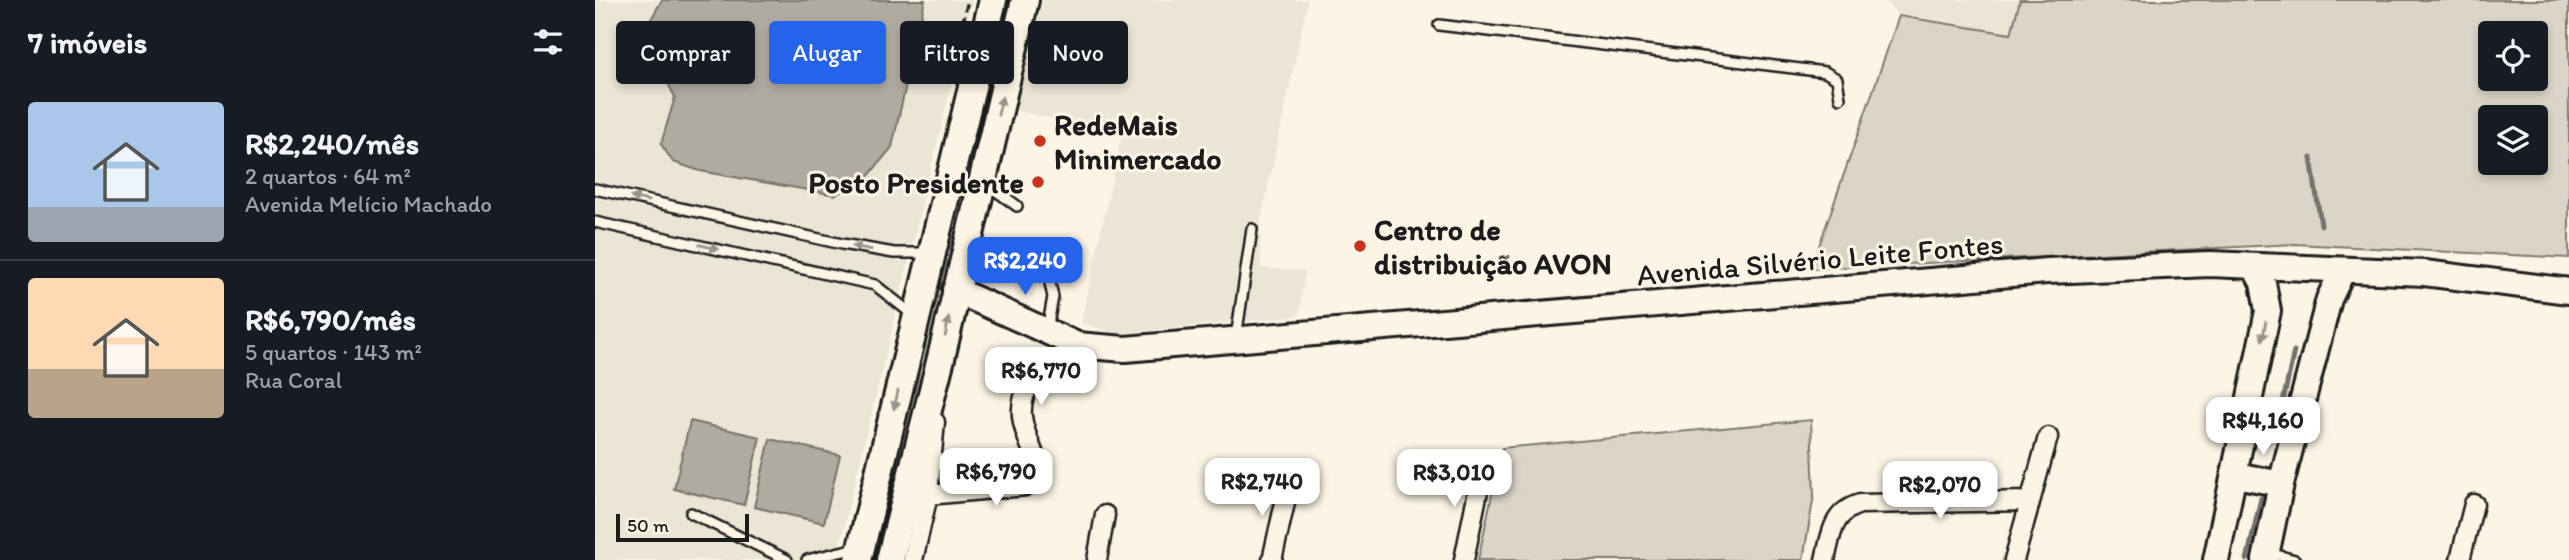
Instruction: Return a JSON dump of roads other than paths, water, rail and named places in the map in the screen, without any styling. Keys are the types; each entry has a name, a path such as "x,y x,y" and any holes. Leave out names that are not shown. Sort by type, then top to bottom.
{"main road":[{"path":"860,553 993,0"},
{"path":"890,560 941,358 1025,0"},
{"name":"Avenida Silvério Leite Fontes","path":"1077,345 1125,349 2047,271 2210,264 2424,273 2569,291"},
{"path":"2216,560 2236,475 2268,311 2263,283 2255,266"},
{"path":"2266,556 2281,484 2329,299 2343,270"},
{"path":"955,290 1077,345"},
{"path":"2236,475 2281,484"}],"street":[{"path":"928,495 1026,486 1035,480 1039,467 1022,428 1022,400 1032,382 1077,345"},
{"path":"913,560 928,495 941,358"},
{"path":"2014,560 2048,437"},
{"path":"1464,560 1483,466"},
{"path":"1272,560 1289,485"},
{"path":"1825,560 1834,524 1845,508 1860,504 2029,501"},
{"path":"2460,560 2474,504"},
{"path":"1097,560 1105,516"}],"lane":[{"path":"1439,25 1825,72 1837,79 1840,97"},
{"path":"982,181 1017,206"},
{"path":"595,189 842,244 894,253 930,253"},
{"path":"595,222 875,285 916,318"},
{"path":"1236,341 1252,229"},
{"path":"1042,246 1053,297 1047,331"},
{"path":"691,513 787,560"},
{"path":"807,560 860,553"},
{"path":"2266,556 2295,560"}],"waterway":[{"path":"2311,158 2321,225"},
{"path":"2278,425 2294,351"},
{"path":"2247,560 2261,498"}],"place":[{"name":"RedeMais Minimercado","path":"1040,141"},
{"name":"Posto Presidente","path":"1038,182"},
{"name":"Centro de distribuição AVON","path":"1360,246"}]}
